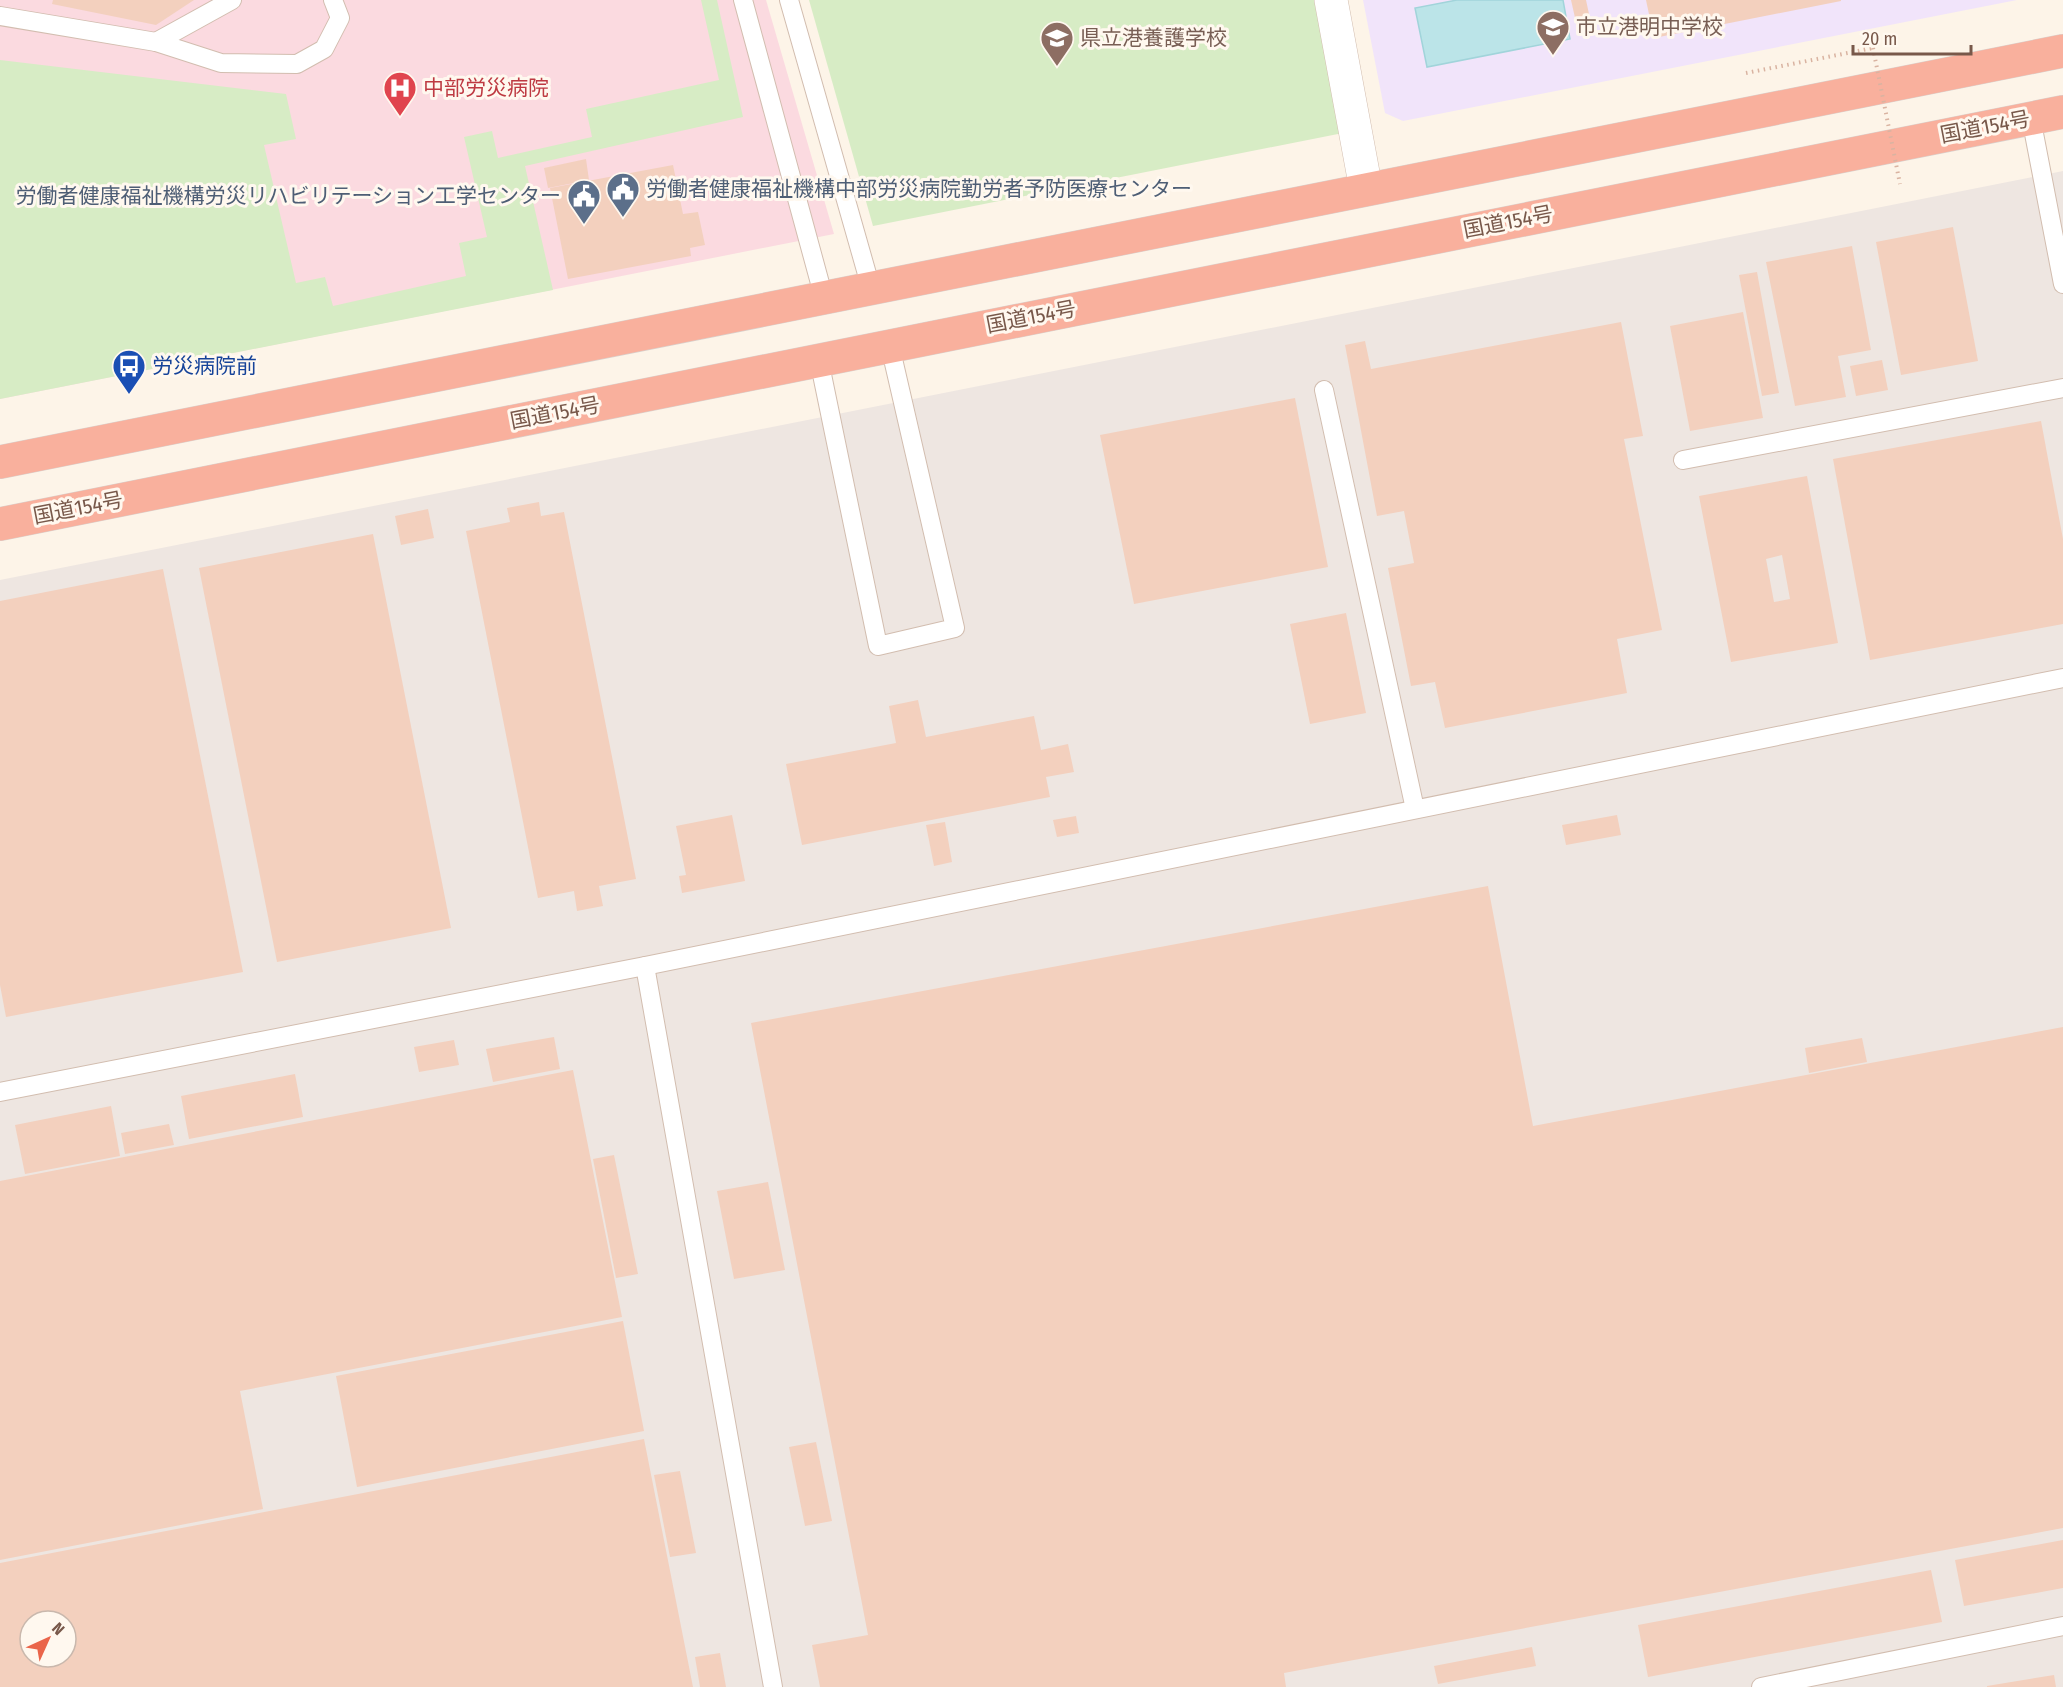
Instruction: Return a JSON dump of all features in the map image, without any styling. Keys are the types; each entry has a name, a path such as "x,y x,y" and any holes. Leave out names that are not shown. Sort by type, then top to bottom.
{"highway":[{"path":"0,462 2063,51"},
{"name":"国道154号","path":"0,524 2063,112"}],"street":[{"path":"1331,0 1366,189"}],"lane":[{"path":"156,42 232,0"},
{"path":"0,16 156,42 221,63 297,64 324,49 340,18 333,0"},
{"path":"743,0 824,297"},
{"path":"789,0 871,288"},
{"path":"2031,118 2063,284"},
{"path":"819,360 878,646 955,628 890,346"},
{"path":"1683,460 2063,388"},
{"path":"1324,390 1415,809"},
{"path":"0,1092 645,966 2063,678"},
{"path":"645,966 773,1687"},
{"path":"1761,1687 2063,1626"}],"path":[{"path":"1746,73 1873,48 1900,184"}],"shaded area":[{"name":"中部労災病院","path":"0,0 766,0 834,234 0,399"},
{"name":"市立港明中学校","path":"1363,0 2017,0 1403,121 1385,113"},
{"path":"2063,171 2063,1687 0,1687 0,580"}],"green space":[{"path":"701,0 717,0 743,117 525,166 553,290 0,399 0,60 286,94 296,139 264,145 296,283 325,277 333,306 466,276 459,243 487,237 464,137 492,131 498,158 592,137 586,109 719,80"},
{"name":"県立港養護学校","path":"809,0 1316,0 1343,133 873,226"}],"water":[{"path":"1457,0 1563,0 1570,39 1427,67 1415,8"}],"building":[{"path":"53,0 194,0 156,25 52,4"},
{"path":"1571,0 1586,0 1592,28 1578,31"},
{"path":"1646,0 1841,0 1841,1 1654,38"},
{"path":"586,159 589,180 548,188 544,168"},
{"path":"673,165 683,214 698,212 705,245 690,248 691,256 568,279 550,188"},
{"path":"1953,227 1978,361 1901,375 1876,242"},
{"path":"1852,246 1871,350 1838,356 1846,397 1795,406 1766,262"},
{"path":"1757,272 1779,393 1762,396 1739,275"},
{"path":"1743,312 1763,418 1690,431 1670,326"},
{"path":"1621,322 1643,436 1624,439 1662,630 1617,639 1627,693 1445,728 1435,682 1411,686 1388,568 1414,563 1404,511 1377,516 1345,345 1365,341 1371,369"},
{"path":"1882,360 1888,390 1856,396 1850,366"},
{"path":"1295,398 1328,567 1134,604 1100,435"},
{"path":"2041,421 2063,539 2063,624 1870,660 1833,459"},
{"path":"1807,476 1838,643 1731,662 1699,496","holes":["1782,555 1790,599 1774,602 1766,559"]},
{"path":"539,502 541,516 564,512 636,879 599,886 603,906 577,911 574,891 538,898 466,531 510,522 507,508"},
{"path":"428,509 434,538 401,545 395,516"},
{"path":"373,534 451,928 277,962 199,568"},
{"path":"163,569 243,972 6,1017 0,985 0,601"},
{"path":"1346,613 1366,713 1310,724 1290,624"},
{"path":"918,700 926,737 1034,716 1041,750 1068,744 1074,772 1046,777 1050,797 802,845 786,764 896,743 889,706"},
{"path":"732,815 745,881 682,893 679,876 686,875 676,826"},
{"path":"1617,815 1621,835 1566,845 1562,825"},
{"path":"1076,816 1079,833 1057,837 1053,820"},
{"path":"945,822 952,862 934,866 926,825"},
{"path":"1488,886 1533,1126 2063,1027 2063,1528 1284,1673 1286,1687 820,1687 812,1645 868,1635 751,1023"},
{"path":"554,1037 560,1069 493,1082 486,1049"},
{"path":"1862,1038 1867,1062 1809,1073 1805,1048"},
{"path":"454,1040 459,1065 419,1072 414,1047"},
{"path":"573,1070 622,1317 240,1391 263,1509 0,1560 0,1181"},
{"path":"295,1074 303,1117 189,1139 181,1096"},
{"path":"111,1106 120,1156 25,1174 15,1125"},
{"path":"169,1124 174,1145 125,1154 121,1133"},
{"path":"614,1155 638,1274 616,1278 593,1159"},
{"path":"768,1182 785,1270 734,1279 717,1191"},
{"path":"623,1321 644,1431 357,1487 336,1376"},
{"path":"644,1439 693,1687 0,1687 0,1563"},
{"path":"816,1442 832,1521 805,1526 789,1447"},
{"path":"680,1471 696,1553 670,1557 654,1475"},
{"path":"2063,1540 2063,1588 1964,1606 1955,1560"},
{"path":"1931,1570 1942,1622 1648,1677 1638,1625"},
{"path":"1532,1647 1536,1666 1438,1684 1434,1666"},
{"path":"720,1653 726,1687 700,1687 695,1657"},
{"path":"2054,1675 2056,1687 1987,1687 1987,1686"}],"place":[{"name":"市立港明中学校","path":"1553,56"},
{"name":"県立港養護学校","path":"1057,67"},
{"name":"中部労災病院","path":"400,117"},
{"name":"労働者健康福祉機構中部労災病院勤労者予防医療センター","path":"623,218"},
{"name":"労働者健康福祉機構労災リハビリテーション工学センター","path":"584,225"},
{"name":"労災病院前","path":"129,395"}]}
